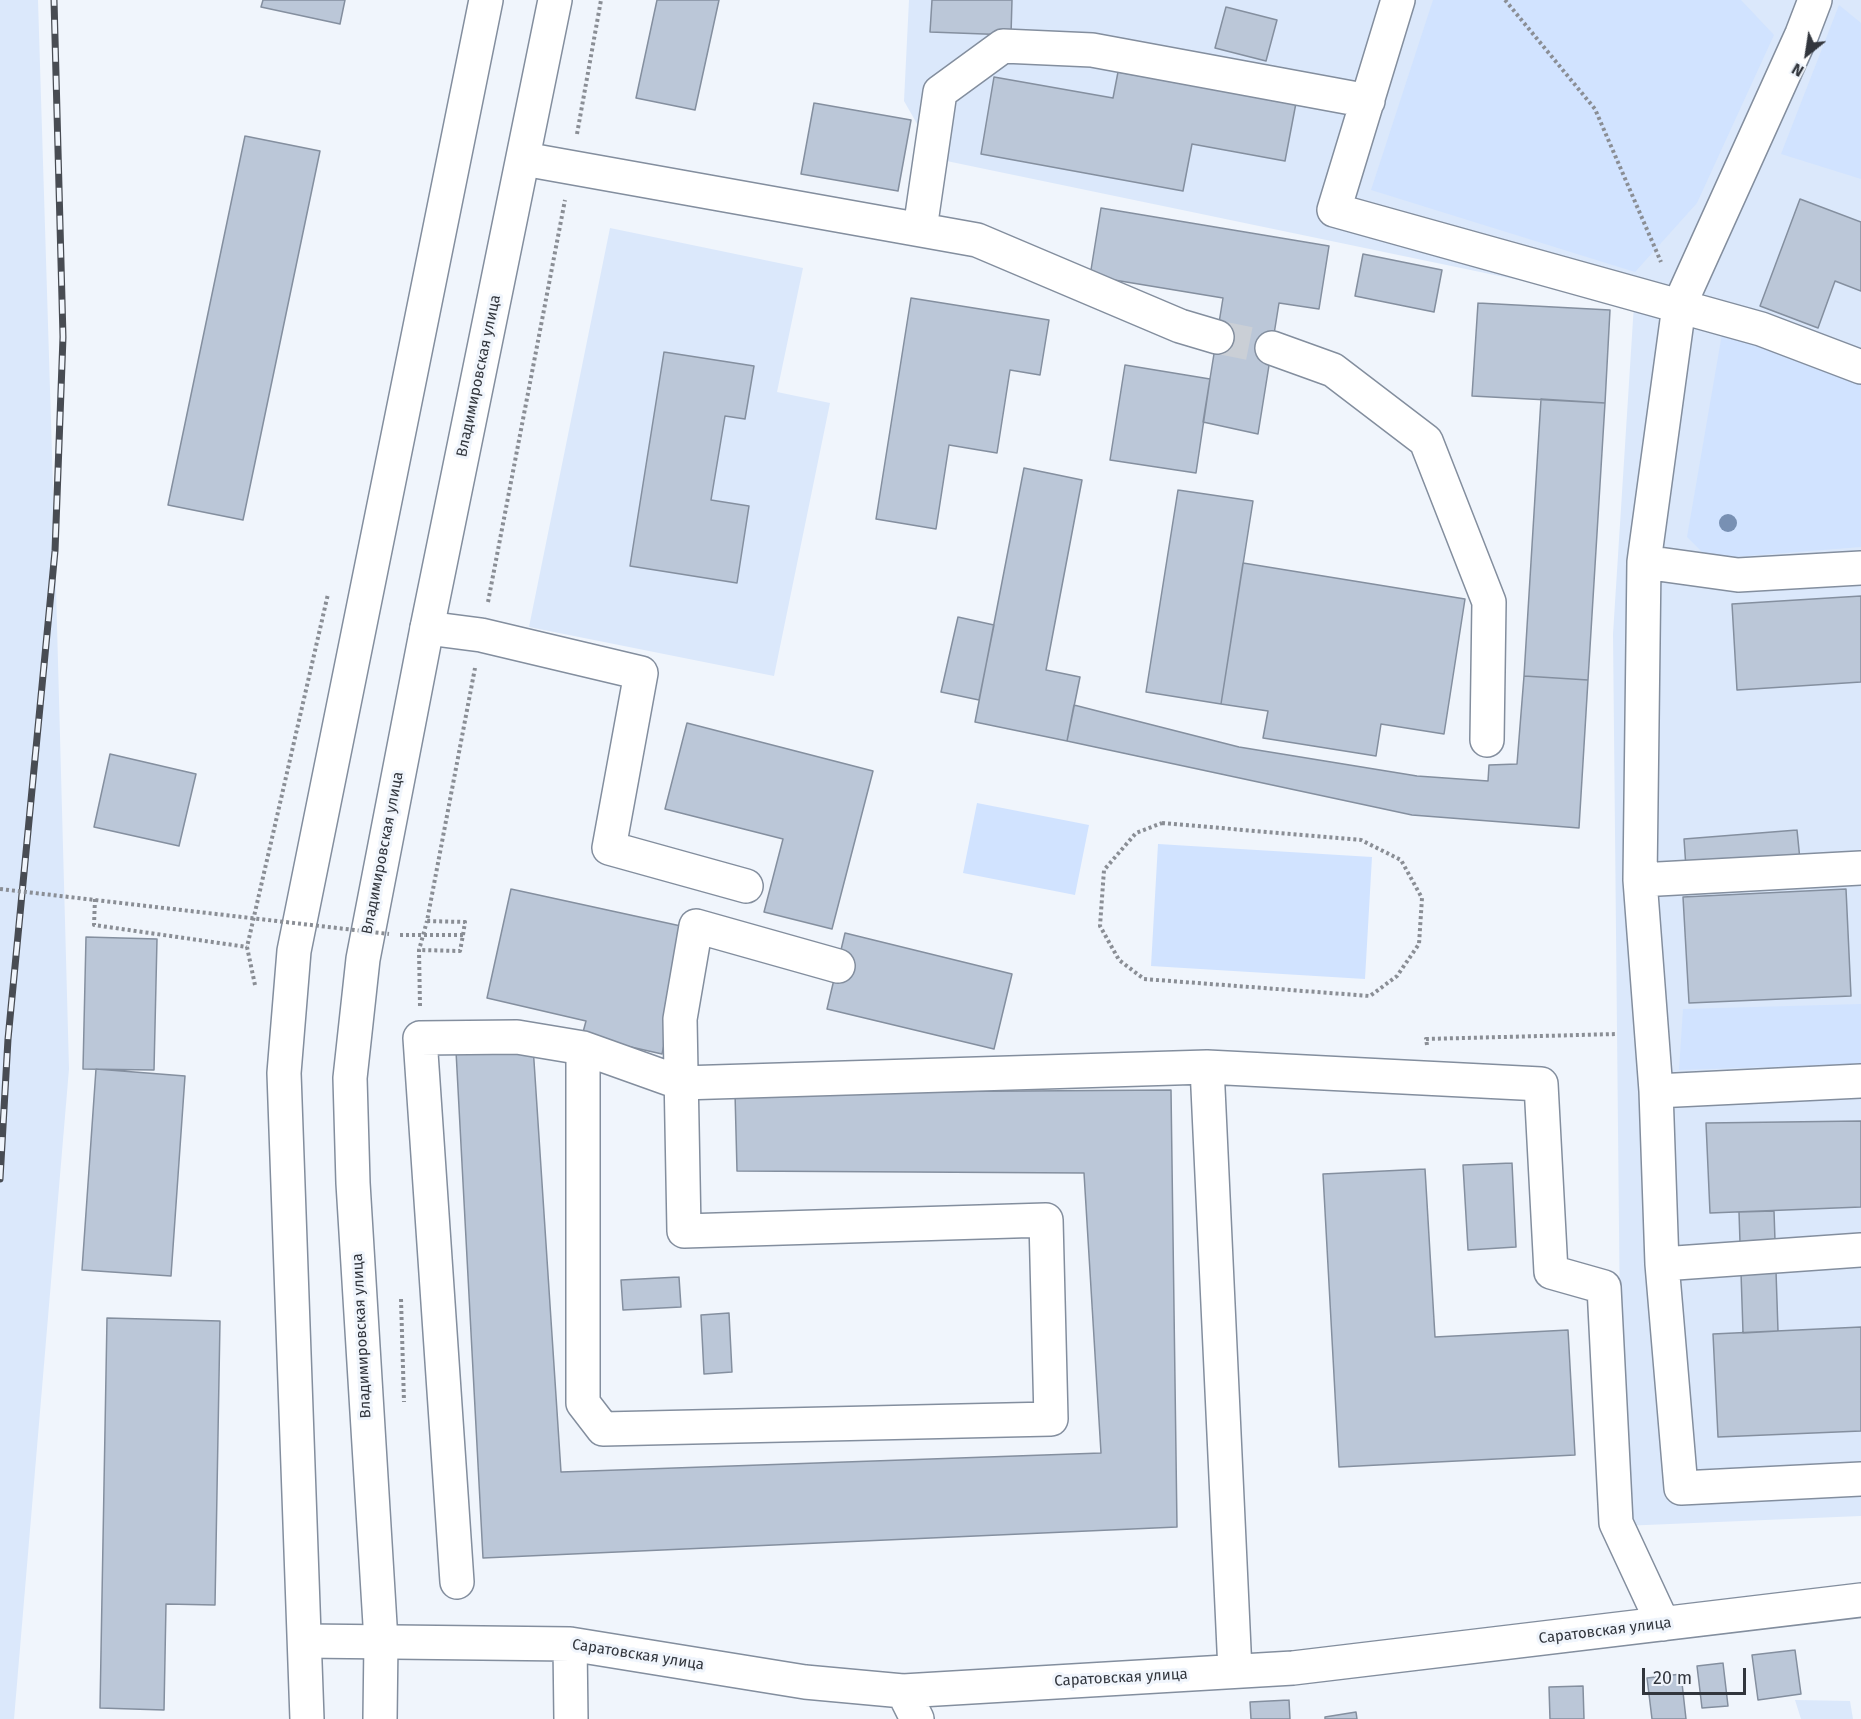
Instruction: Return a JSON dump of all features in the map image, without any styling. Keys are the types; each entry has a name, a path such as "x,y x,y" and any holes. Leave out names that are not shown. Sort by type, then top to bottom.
{"main road":[{"path":"307,1719 284,1073 294,951 486,0"},
{"name":"Владимировская улица","path":"380,1719 381,1641 353,1183 350,1078 363,958 427,628 555,0"},
{"path":"1398,0 1334,210 1761,329 1861,367"},
{"path":"1815,0 1797,45 1679,306 1644,562 1640,880 1656,1091 1662,1264 1681,1488 1861,1479"},
{"path":"920,229 940,92 1003,46 1092,50 1368,100"},
{"path":"524,159 977,240 1180,326 1217,337"},
{"path":"1272,348 1333,370 1426,441 1490,602 1487,740"},
{"path":"1644,562 1738,575 1861,568"},
{"path":"427,628 482,635 641,673 609,848 746,885"},
{"path":"1640,880 1861,868"},
{"path":"584,1048 583,1403 603,1430 1051,1419 1046,1220 684,1231 680,1019 696,926 838,966"},
{"path":"457,1582 420,1038 517,1037 584,1048 681,1083 1207,1067 1541,1084 1551,1272 1604,1287 1616,1523 1663,1624"},
{"path":"1207,1067 1235,1671"},
{"path":"1656,1091 1861,1081"},
{"path":"1662,1264 1861,1250"},
{"name":"Саратовская улица","path":"306,1641 570,1644 805,1682 910,1705 1235,1671 1293,1668 1861,1600"},
{"path":"570,1644 571,1719"}],"path":[{"path":"420,1038 419,950 427,921 482,635 601,0"},
{"path":"1505,0 1595,110 1679,306"},
{"path":"1162,823 1361,840 1401,860 1422,898 1419,944 1397,976 1370,996 1144,979 1119,960 1100,926 1104,870 1136,833 1162,823"},
{"path":"0,889 389,934 463,935"},
{"path":"95,899 94,925 247,946"},
{"path":"419,950 460,951 465,922 427,921"},
{"path":"1430,1078 1426,1040 1652,1033"},
{"path":"400,1296 404,1413"}],"shaded area":[{"path":"0,0 38,0 69,1069 14,1719 0,1719"},
{"path":"909,0 1861,0 1861,1516 1622,1526 1613,634 1634,304 937,159 904,101"},
{"path":"1433,0 1741,0 1774,35 1697,203 1635,272 1371,190"},
{"path":"1839,5 1861,23 1861,179 1781,154"},
{"path":"610,228 803,268 777,392 830,403 774,676 529,627"},
{"path":"1723,328 1861,380 1861,547 1709,559 1687,537"},
{"path":"977,803 1089,825 1075,895 963,873"},
{"path":"1158,844 1372,857 1365,979 1151,966"},
{"path":"1861,1004 1861,1064 1679,1070 1683,1009"},
{"path":"1795,1700 1850,1701 1853,1719 1801,1719"}],"building":[{"path":"263,0 345,0 340,24 261,7"},
{"path":"657,0 719,0 695,110 636,98"},
{"path":"932,0 1012,0 1011,35 930,32"},
{"path":"1226,7 1277,20 1266,61 1215,48"},
{"path":"1118,72 1296,103 1285,161 1192,144 1183,191 981,154 994,77 1113,98"},
{"path":"814,103 911,120 898,191 801,174"},
{"path":"245,136 320,151 243,520 168,505"},
{"path":"1800,199 1861,222 1861,291 1835,281 1818,328 1760,306"},
{"path":"1101,208 1329,246 1319,309 1279,303 1258,434 1203,422 1223,298 1090,276"},
{"path":"1363,254 1442,270 1434,312 1355,296"},
{"path":"911,298 1049,320 1040,375 1010,370 997,453 949,445 936,529 876,519"},
{"path":"1478,303 1610,310 1605,403 1472,396"},
{"path":"664,352 754,366 745,419 725,416 711,500 749,506 737,583 630,566"},
{"path":"1125,365 1210,379 1196,473 1110,460"},
{"path":"1541,399 1605,403 1588,680 1524,676"},
{"path":"1024,468 1082,480 1046,670 1080,677 1067,741 975,722"},
{"path":"1178,490 1253,501 1221,704 1146,692"},
{"path":"1243,563 1465,599 1444,734 1381,724 1376,756 1263,738 1268,711 1221,704"},
{"path":"1861,596 1861,682 1737,690 1732,604"},
{"path":"958,617 994,625 979,700 941,692"},
{"path":"1524,676 1588,680 1579,828 1412,815 1067,741 1074,705 1239,747 1417,776 1488,781 1489,765 1517,764"},
{"path":"687,723 873,771 832,929 764,912 783,839 665,809"},
{"path":"110,754 196,774 179,846 94,827"},
{"path":"1797,830 1800,860 1686,868 1684,839"},
{"path":"511,889 690,928 662,1054 582,1036 586,1021 487,998"},
{"path":"1846,889 1851,996 1689,1003 1683,897"},
{"path":"845,933 1012,974 994,1049 827,1009"},
{"path":"86,937 157,939 154,1070 83,1069"},
{"path":"533,1046 561,1472 1101,1453 1084,1173 737,1171 735,1093 1171,1090 1177,1527 483,1558 456,1051"},
{"path":"96,1069 185,1076 171,1276 82,1270"},
{"path":"1861,1121 1861,1207 1710,1213 1706,1123"},
{"path":"1512,1163 1516,1247 1468,1250 1463,1165"},
{"path":"1425,1169 1435,1337 1568,1330 1575,1455 1339,1467 1323,1174"},
{"path":"1774,1211 1778,1331 1743,1333 1739,1212"},
{"path":"679,1277 681,1307 623,1310 621,1280"},
{"path":"729,1313 732,1372 704,1374 701,1315"},
{"path":"107,1318 220,1321 215,1605 166,1604 164,1710 100,1708"},
{"path":"1861,1327 1861,1431 1718,1437 1713,1334"},
{"path":"1795,1650 1801,1694 1758,1700 1752,1655"},
{"path":"1723,1663 1728,1706 1702,1708 1697,1666"},
{"path":"1681,1674 1686,1719 1652,1719 1647,1678"},
{"path":"1583,1686 1584,1719 1550,1719 1549,1687"},
{"path":"1289,1700 1290,1719 1251,1719 1250,1702"},
{"path":"1356,1712 1357,1719 1325,1719 1325,1717"}],"tunnel":[{"path":"1217,337 1272,348"}],"railway":[{"path":"0,1179 8,1039 55,551 63,337 54,0"}]}
